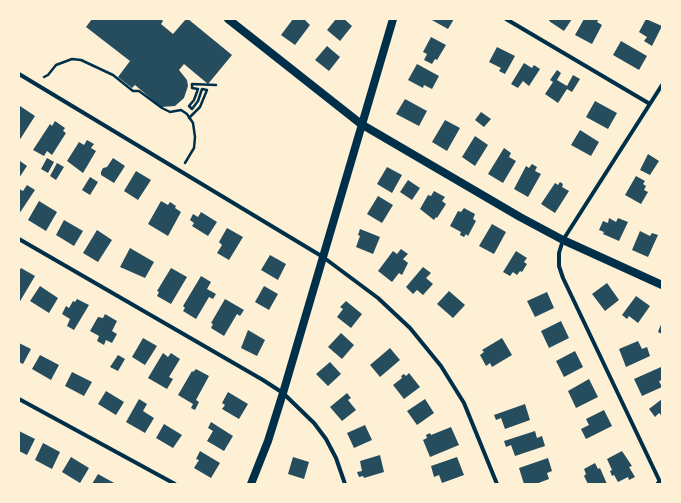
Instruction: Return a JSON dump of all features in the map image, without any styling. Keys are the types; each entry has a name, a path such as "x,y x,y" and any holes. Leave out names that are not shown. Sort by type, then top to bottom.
{"main road":[{"path":"228,19 361,124 520,217 564,240 662,286"},
{"path":"251,484 283,393 393,19"}],"street":[{"path":"506,19 650,104"},
{"path":"19,74 323,257 378,298 410,328 441,366 464,403 497,484"},
{"path":"661,483 563,278 559,266 559,253 564,240 662,85"},
{"path":"19,239 283,393 314,423 326,439 336,458 345,484"},
{"path":"19,399 175,484"}],"path":[{"path":"44,77 48,75 56,65 72,59 81,60 112,75 133,91 139,91 162,108 170,112 181,110 192,123 196,137 194,148 185,163"},
{"path":"189,118 200,107 207,90 202,89 198,101 192,109 189,106 194,100 198,89 192,88 192,84 216,85"}],"building":[{"path":"92,19 161,19 163,21 161,24 173,34 186,19 188,19 232,55 208,84 184,64 179,70 187,80 188,86 184,98 175,106 161,107 135,85 132,88 118,77 130,61 86,27"},
{"path":"293,19 304,19 310,25 295,45 281,35"},
{"path":"336,19 344,19 352,26 340,41 327,30"},
{"path":"430,19 454,19 448,29"},
{"path":"550,19 572,19 564,31 549,21"},
{"path":"584,19 599,19 597,22 602,25 592,44 575,35"},
{"path":"646,19 662,26 652,46 644,41 647,37 639,32"},
{"path":"431,37 446,45 437,60 435,59 432,64 424,60 427,54 423,52"},
{"path":"621,41 647,56 639,70 613,55"},
{"path":"327,46 340,57 329,71 315,60"},
{"path":"497,47 515,56 505,74 499,71 501,68 489,62"},
{"path":"524,63 532,68 534,65 540,69 529,86 523,81 518,88 511,84"},
{"path":"417,64 439,76 432,89 424,85 423,88 408,80"},
{"path":"557,70 561,73 557,80 567,86 573,75 580,79 572,92 567,89 558,103 545,94 553,82 550,80"},
{"path":"405,99 427,111 419,126 396,114"},
{"path":"595,101 617,113 608,129 586,117"},
{"path":"20,106 35,116 19,141 19,108"},
{"path":"481,112 491,119 484,127 475,120"},
{"path":"445,120 460,128 447,151 432,142"},
{"path":"55,121 65,128 63,131 66,133 52,155 47,151 44,156 33,150 50,124 52,126"},
{"path":"580,130 599,142 591,156 571,145"},
{"path":"475,136 488,145 475,166 462,157"},
{"path":"87,140 94,144 91,148 96,151 83,173 67,161 79,142 84,145"},
{"path":"504,148 511,153 509,157 516,161 503,183 488,174"},
{"path":"648,154 659,161 650,175 640,170"},
{"path":"47,158 54,162 48,173 41,169"},
{"path":"113,158 125,166 114,183 101,175 103,168 107,167"},
{"path":"20,161 27,166 19,178 19,162"},
{"path":"57,163 64,167 56,180 50,176"},
{"path":"532,164 537,167 535,171 541,174 528,197 514,189 526,166 529,168"},
{"path":"387,167 402,175 392,193 377,184"},
{"path":"136,171 151,180 138,200 124,191"},
{"path":"636,176 645,181 643,184 646,186 644,190 648,192 641,204 625,195"},
{"path":"90,177 98,182 90,195 82,190"},
{"path":"408,180 420,188 412,200 400,192"},
{"path":"560,182 563,184 562,187 569,191 555,213 541,204 555,183 558,185"},
{"path":"27,185 35,190 19,214 19,189 23,191"},
{"path":"434,191 445,197 442,201 446,204 434,220 420,209 428,195 431,196"},
{"path":"378,196 393,205 382,223 367,214"},
{"path":"39,201 57,212 46,231 28,220"},
{"path":"161,201 168,205 170,202 181,212 168,236 148,224"},
{"path":"464,208 475,214 473,219 476,221 468,236 466,234 464,237 460,235 461,232 450,226 458,211 461,212"},
{"path":"201,212 217,222 208,236 192,226 194,223 190,220 193,214 198,217"},
{"path":"609,218 616,222 618,218 628,222 619,241 603,234 604,232 599,230 603,221 608,223"},
{"path":"64,220 83,231 74,246 56,235"},
{"path":"492,224 506,232 494,254 479,246"},
{"path":"227,228 243,237 229,260 217,253 222,245 219,242"},
{"path":"360,229 380,237 373,254 356,247 360,236 358,235"},
{"path":"97,230 112,240 98,262 83,253"},
{"path":"640,231 650,236 652,233 658,235 648,257 632,250"},
{"path":"130,248 154,262 145,278 120,267"},
{"path":"401,249 408,254 403,259 408,263 402,275 399,273 392,282 378,271 393,251 397,254"},
{"path":"516,251 527,258 524,262 527,264 522,272 520,271 517,275 513,272 510,276 503,272"},
{"path":"270,255 286,264 278,280 261,270"},
{"path":"423,267 431,273 426,278 433,284 423,295 417,290 413,294 406,287"},
{"path":"21,268 35,276 19,303 19,271"},
{"path":"171,268 187,277 171,304 157,296 159,292 157,291"},
{"path":"201,276 211,282 207,289 216,294 213,299 209,297 196,319 183,311 185,308 183,306"},
{"path":"607,283 619,300 605,311 592,294"},
{"path":"40,286 58,298 49,313 30,301"},
{"path":"264,286 278,294 269,310 255,302"},
{"path":"449,291 465,305 453,318 437,304"},
{"path":"547,292 554,308 535,317 527,301"},
{"path":"636,296 650,306 638,323 629,316 627,319 622,315"},
{"path":"77,299 89,305 74,330 67,326 70,319 62,314 66,306 69,308 73,301 75,302"},
{"path":"225,299 244,310 240,316 237,314 224,336 211,328 213,324 211,323"},
{"path":"346,301 362,314 351,328 337,317 343,309 340,307"},
{"path":"105,314 117,321 112,331 117,334 112,343 106,340 104,345 97,341 99,336 90,331 98,317 103,318"},
{"path":"561,321 569,338 549,348 541,331"},
{"path":"662,322 662,334 658,332"},
{"path":"248,330 265,340 257,356 241,348"},
{"path":"341,333 354,345 342,359 328,347"},
{"path":"143,338 157,346 145,365 132,357"},
{"path":"502,338 512,355 492,367 490,363 486,366 480,355 484,352 482,350"},
{"path":"638,341 642,349 647,347 650,356 626,367 619,349"},
{"path":"19,343 31,349 23,364 19,362"},
{"path":"390,348 400,360 380,377 370,365"},
{"path":"575,351 583,367 564,377 556,361"},
{"path":"163,353 168,357 171,353 180,359 169,377 173,379 167,389 148,378"},
{"path":"40,355 59,365 51,380 32,369"},
{"path":"118,355 125,359 118,371 110,367"},
{"path":"330,362 341,374 328,386 316,374"},
{"path":"661,367 662,380 659,381 662,387 642,396 634,379"},
{"path":"196,369 209,376 196,400 199,402 195,410 191,408 193,404 178,395 192,371 193,372"},
{"path":"72,372 92,382 84,396 65,386"},
{"path":"409,373 420,387 404,399 393,385 402,378 401,376 404,374 406,376"},
{"path":"589,379 598,397 576,408 568,391"},
{"path":"106,391 124,402 116,415 98,404"},
{"path":"228,392 248,404 239,419 222,409 225,405 222,403"},
{"path":"347,393 351,398 348,400 356,410 342,421 330,407"},
{"path":"139,399 147,404 143,411 154,418 145,433 126,422"},
{"path":"425,399 434,413 417,425 407,411"},
{"path":"662,399 662,416 659,413 655,417 649,409"},
{"path":"525,404 530,420 505,429 501,418 496,420 494,415"},
{"path":"604,410 612,426 586,439 581,429 589,425 586,419"},
{"path":"211,422 233,436 224,451 207,441 213,431 208,428"},
{"path":"164,424 182,435 173,448 156,438"},
{"path":"365,425 372,440 354,448 347,433"},
{"path":"451,427 459,445 430,457 423,440 427,438 426,435 430,433 431,435"},
{"path":"19,431 35,439 27,455 19,451"},
{"path":"535,431 537,438 542,436 545,446 515,456 511,445 506,447 504,441"},
{"path":"43,443 60,452 52,469 35,460"},
{"path":"200,451 220,463 211,478 194,468 199,460 196,459"},
{"path":"622,451 632,466 629,467 635,477 629,480 628,477 618,482 614,475 612,476 610,471 612,470 607,459"},
{"path":"380,455 384,472 364,478 363,476 359,477 357,472 362,471 360,461"},
{"path":"71,457 89,468 80,483 62,472"},
{"path":"293,457 309,462 304,479 288,474"},
{"path":"457,457 464,475 442,483 439,475 434,477 431,466"},
{"path":"548,458 552,471 547,473 549,479 536,484 524,484 519,468"},
{"path":"595,463 598,469 600,468 607,484 588,484 584,476 586,474 584,469"},
{"path":"98,474 116,484 92,484"}]}
